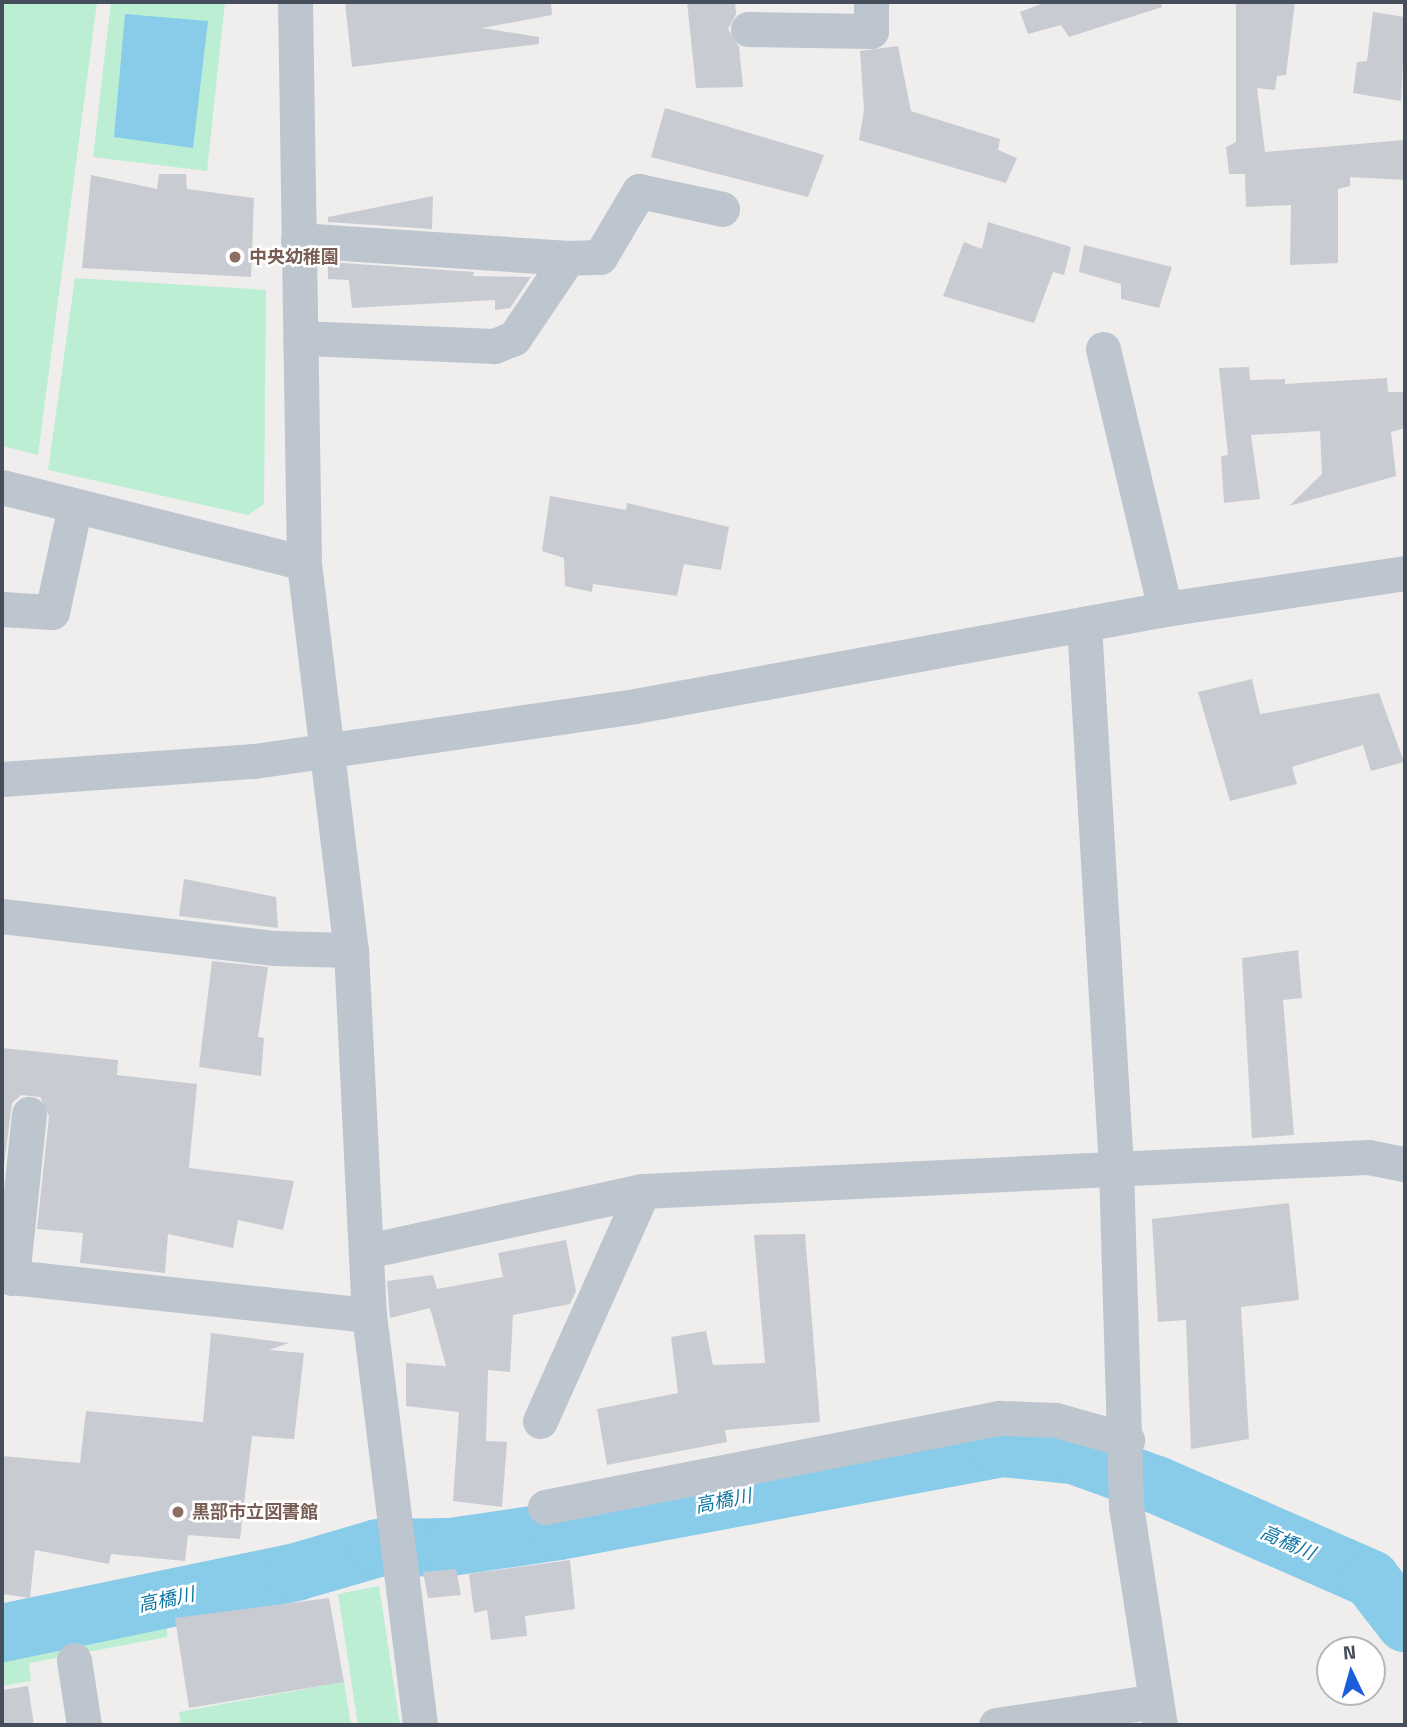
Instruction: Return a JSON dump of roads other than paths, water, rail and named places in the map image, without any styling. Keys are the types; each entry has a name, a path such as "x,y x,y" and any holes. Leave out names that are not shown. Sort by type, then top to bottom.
{"street":[{"path":"295,2 304,563 352,950 369,1315 391,1514 420,1725"},
{"path":"748,29 871,31 871,2"},
{"path":"298,240 568,258 600,257 639,191 722,209"},
{"path":"300,338 494,346 514,338 568,258"},
{"path":"1103,349 1165,609"},
{"path":"2,487 304,563"},
{"path":"2,609 52,612 75,506"},
{"path":"2,779 254,761 635,706 1165,609 1405,573"},
{"path":"996,1725 1158,1713 1126,1506 1127,1440 1116,1168 1084,624"},
{"path":"2,916 275,948 352,950"},
{"path":"29,1114 7,1277 369,1315"},
{"path":"367,1251 643,1191 1368,1157 1405,1164"},
{"path":"540,1421 643,1191"},
{"path":"545,1507 1000,1418 1056,1420 1127,1440"},
{"path":"74,1660 84,1725"}],"water":[{"path":"125,14 208,21 193,148 114,137"}],"waterway":[{"name":"高橋川","path":"2,1633 296,1572 378,1548 451,1547 559,1531 1001,1448 1073,1455 1157,1485 1371,1579 1405,1623"}],"place":[{"name":"中央幼稚園","path":"235,257"},
{"name":"黒部市立図書館","path":"178,1512"}]}
